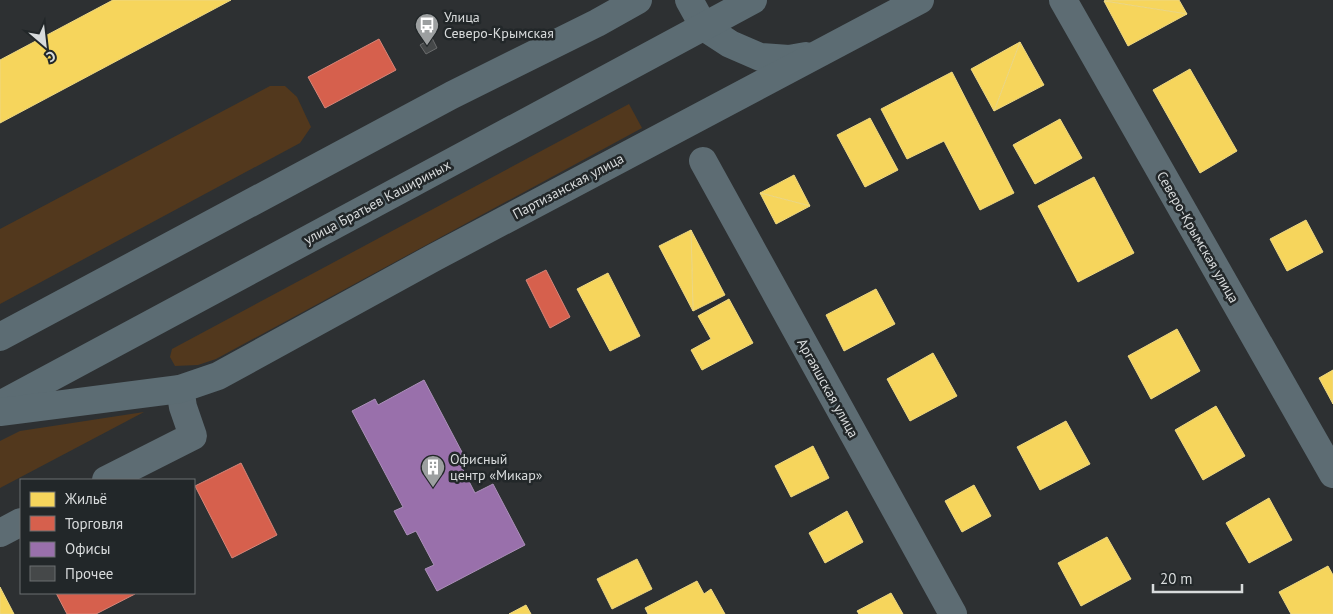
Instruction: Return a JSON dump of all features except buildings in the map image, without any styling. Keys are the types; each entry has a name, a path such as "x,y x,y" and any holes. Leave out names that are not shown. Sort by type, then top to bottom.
{"main road":[{"path":"0,337 452,95 597,23 638,0"},
{"path":"689,0 704,26 730,44 760,57 789,59 816,54"},
{"name":"улица Братьев Кашириных","path":"0,405 754,0"},
{"name":"Партизанская улица","path":"0,412 180,389 218,376 435,257 920,0"}],"street":[{"name":"Северо-Крымская улица","path":"1063,0 1333,474"},
{"name":"Аргаяшская улица","path":"703,161 953,614"},
{"path":"108,479 193,436 183,407 180,389"},
{"path":"0,533 20,523"}],"shaded area":[{"path":"270,86 285,86 297,97 311,127 300,143 0,304 0,229"},
{"path":"629,104 642,128 216,359 198,365 175,366 170,357 172,349"},
{"path":"144,412 0,488 0,441 20,431"}],"place":[{"name":"Улица Северо-Крымская","path":"427,46"},
{"name":"Офисный центр «Микар»","path":"433,488"}]}
